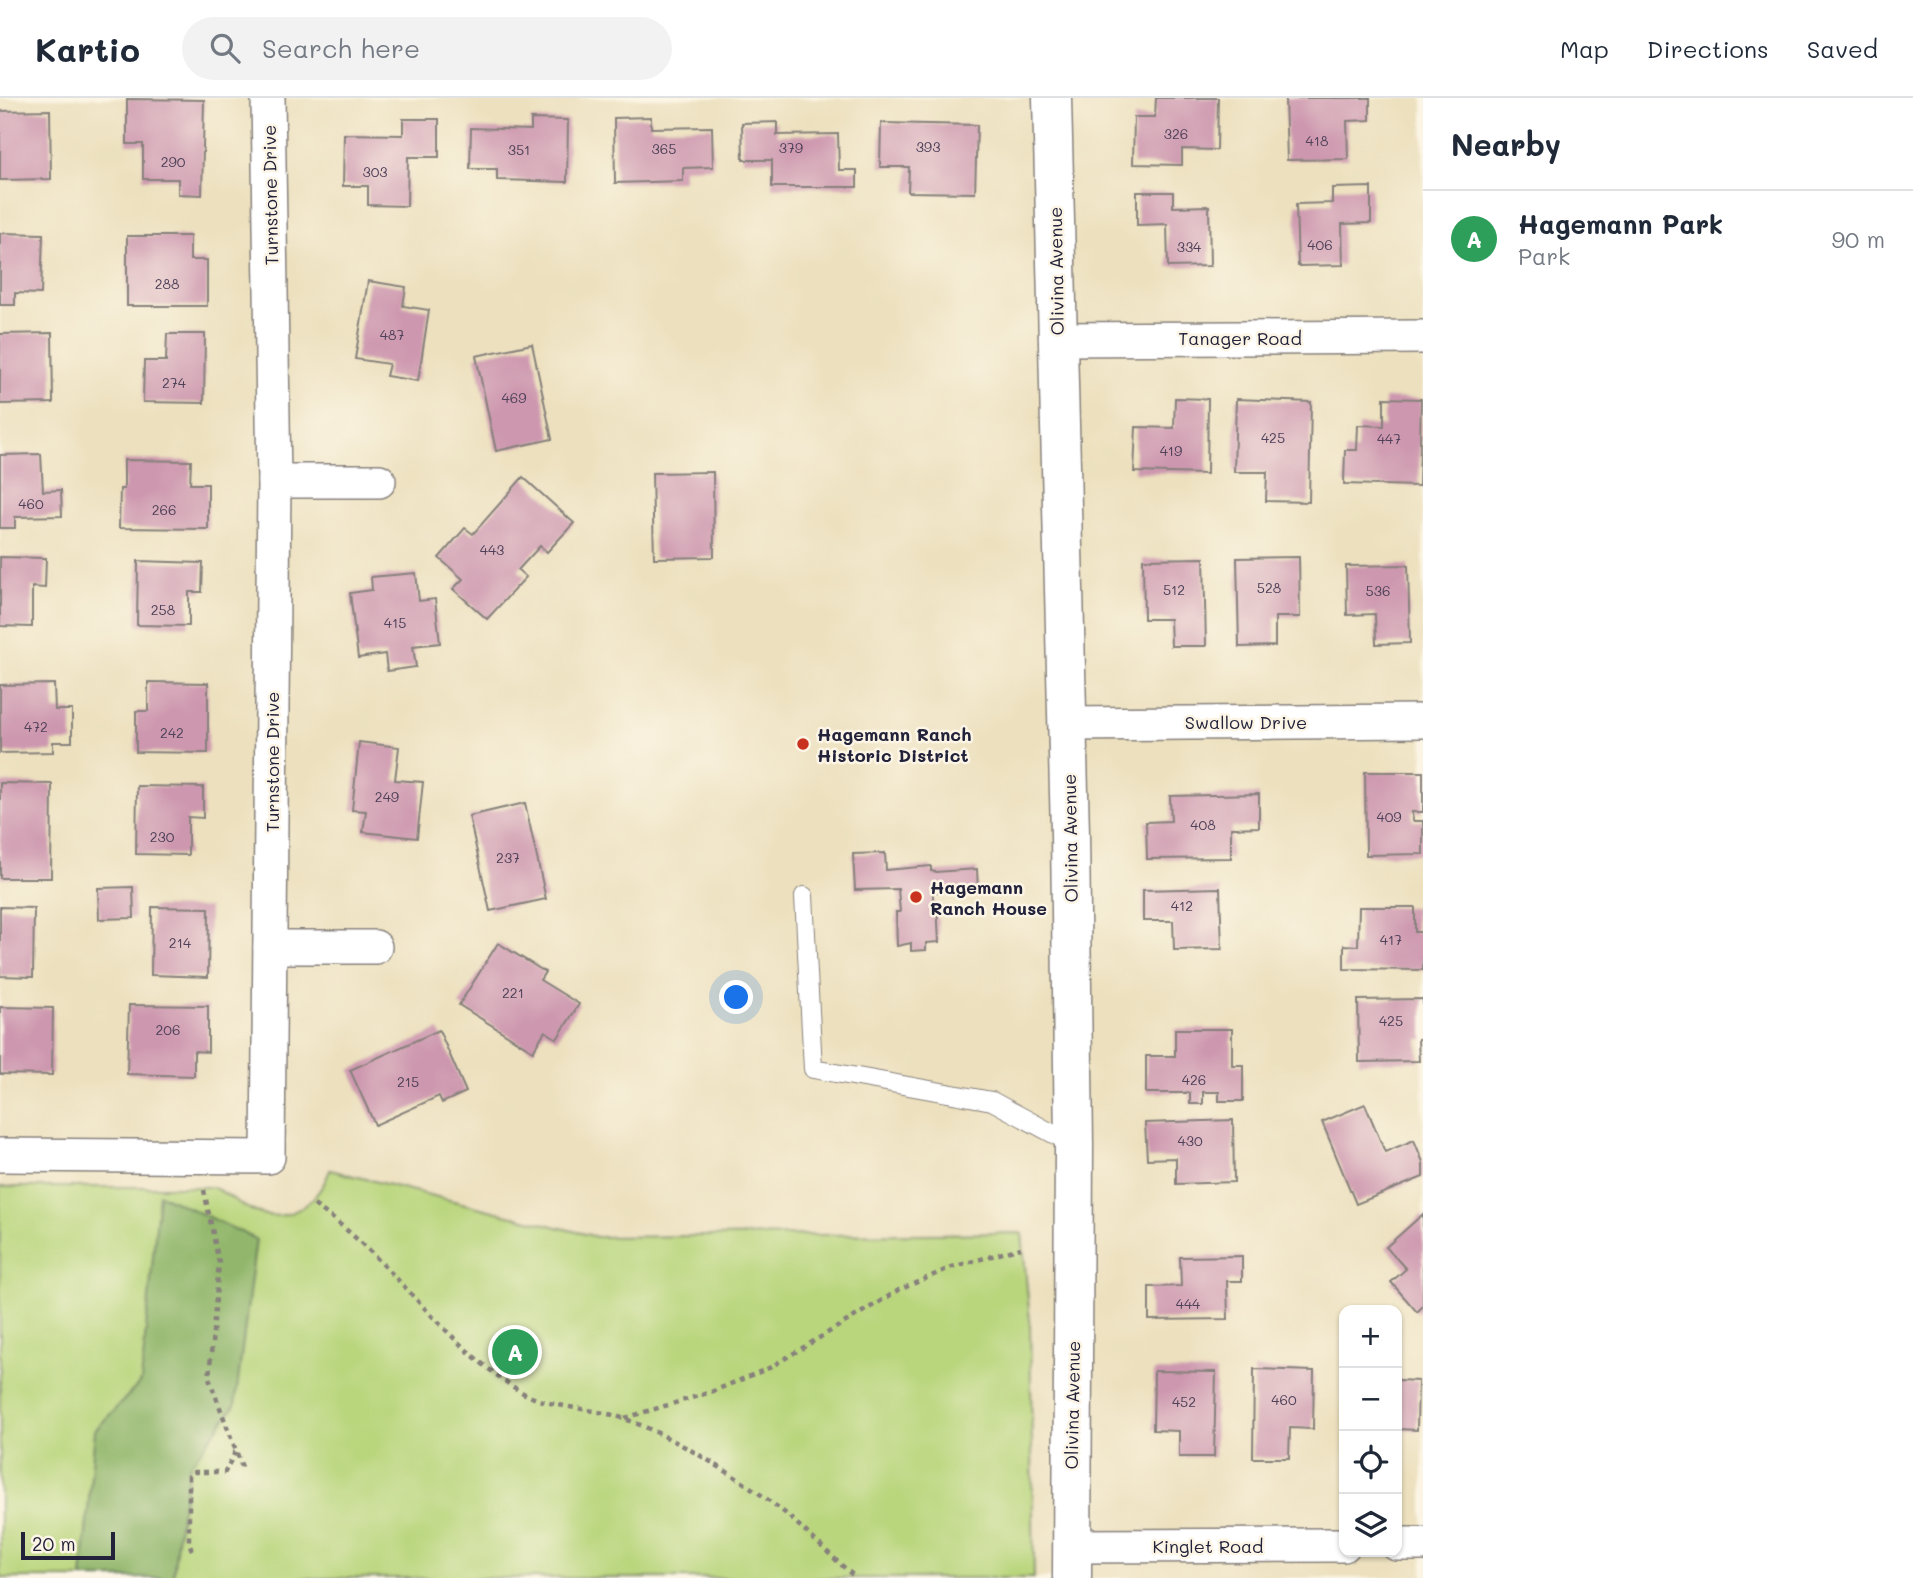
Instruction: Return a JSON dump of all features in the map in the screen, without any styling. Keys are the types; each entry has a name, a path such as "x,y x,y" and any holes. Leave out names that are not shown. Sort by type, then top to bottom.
{"street":[{"name":"Turnstone Drive","path":"0,1155 268,1157 274,481 268,98"},
{"name":"Olivina Avenue","path":"1052,98 1068,724 1074,1145 1072,1562"},
{"name":"Tanager Road","path":"1058,340 1423,337"},
{"path":"274,481 379,481"},
{"name":"Swallow Drive","path":"1068,724 1423,721"},
{"path":"270,947 375,947"},
{"path":"1402,1544 1423,1544"},
{"name":"Kinglet Road","path":"1072,1562 1339,1545"}],"lane":[{"path":"804,896 813,1069 992,1101 1074,1145"}],"path":[{"path":"204,1190 219,1263 209,1378 242,1467"},
{"path":"314,1205 342,1224 372,1251 398,1283 458,1344 519,1391 549,1404 624,1419 691,1452 784,1512 856,1578"},
{"path":"624,1419 711,1392 769,1368 899,1290 951,1267 1021,1248"},
{"path":"192,1550 189,1543 189,1476 194,1472 225,1472 236,1449"}],"green space":[{"path":"330,1170 597,1237 1022,1233 1030,1321 1034,1578 0,1578 0,1187 212,1187 251,1210 277,1216 289,1214 309,1202 318,1193"},
{"path":"159,1194 256,1239 235,1405 190,1465 173,1578 82,1578 95,1430 141,1382"}],"building":[{"path":"1156,98 1218,98 1217,150 1182,149 1182,165 1133,164 1134,117 1155,117"},
{"path":"1285,98 1370,98 1370,120 1347,121 1348,159 1287,160"},
{"path":"127,99 204,100 202,195 178,194 178,179 143,179 143,144 127,144"},
{"path":"50,110 51,179 0,180 0,111"},
{"path":"651,117 651,128 712,127 713,167 683,168 683,181 615,183 614,118"},
{"path":"403,119 439,119 439,157 408,157 407,206 368,205 368,186 343,186 344,134 403,135"},
{"path":"531,119 568,120 567,182 497,180 497,169 470,169 471,128 531,130"},
{"path":"777,122 777,135 838,134 839,170 857,170 857,187 772,187 772,160 743,160 742,123"},
{"path":"881,123 977,125 975,193 908,192 909,167 880,167"},
{"path":"1371,187 1371,223 1342,224 1343,265 1298,266 1296,204 1332,203 1332,188"},
{"path":"1137,192 1173,192 1173,207 1209,206 1210,266 1168,267 1167,224 1137,225"},
{"path":"0,233 43,234 41,294 15,293 15,305 0,305"},
{"path":"127,236 190,236 190,260 207,260 207,306 127,306"},
{"path":"368,281 406,287 403,306 429,310 418,381 386,376 389,364 355,359"},
{"path":"52,333 53,403 0,404 0,334"},
{"path":"167,334 205,334 204,403 143,402 144,361 166,361"},
{"path":"532,344 552,439 496,451 476,356"},
{"path":"1175,398 1208,399 1207,474 1134,472 1136,427 1174,428"},
{"path":"1384,398 1421,399 1419,486 1344,484 1345,450 1357,450 1358,425 1384,426"},
{"path":"1236,399 1311,402 1309,502 1266,501 1267,472 1234,472"},
{"path":"41,454 43,491 61,490 62,516 15,517 15,528 0,528 0,455"},
{"path":"124,460 191,461 190,484 208,484 208,529 119,528 120,489 124,489"},
{"path":"713,472 714,557 654,558 652,473"},
{"path":"523,477 574,523 547,552 540,546 518,570 526,577 487,619 453,589 463,579 439,558 465,528 473,534"},
{"path":"0,557 46,558 45,588 32,587 32,627 0,626"},
{"path":"1299,557 1300,617 1275,617 1275,646 1239,647 1237,558"},
{"path":"1204,558 1206,646 1171,646 1170,619 1144,619 1143,559"},
{"path":"138,561 203,563 202,592 189,592 189,626 137,625"},
{"path":"1408,565 1410,643 1376,644 1375,614 1347,615 1346,566"},
{"path":"416,573 419,601 435,599 440,643 413,646 416,667 387,671 385,654 358,658 350,593 372,590 371,577"},
{"path":"148,682 208,683 208,753 136,752 136,711 148,711"},
{"path":"54,684 55,710 72,710 72,742 53,742 53,752 0,753 0,685"},
{"path":"359,742 399,747 395,780 423,782 417,838 363,832 366,811 352,810"},
{"path":"1365,772 1423,772 1423,812 1412,812 1413,821 1423,821 1423,854 1366,855"},
{"path":"0,783 52,784 51,878 0,878"},
{"path":"137,786 203,787 203,818 188,817 188,855 136,854"},
{"path":"1259,794 1259,827 1231,828 1231,858 1147,859 1146,822 1171,821 1170,796"},
{"path":"525,803 546,899 490,911 469,816"},
{"name":"Hagemann Ranch House","path":"885,853 886,870 931,866 931,871 935,872 977,869 978,891 933,892 933,902 937,903 939,942 926,943 926,950 911,951 911,943 897,946 896,912 900,912 898,889 855,890 853,854"},
{"path":"133,887 134,918 99,919 98,888"},
{"path":"1220,888 1222,949 1174,950 1173,921 1143,921 1143,890"},
{"path":"0,907 34,908 33,977 0,976"},
{"path":"152,907 209,908 208,977 151,975"},
{"path":"1359,907 1415,907 1415,932 1423,932 1423,970 1344,969 1344,945 1358,946"},
{"path":"498,943 545,972 540,980 579,1004 557,1039 545,1031 533,1051 459,1005"},
{"path":"1423,999 1423,1039 1418,1039 1419,1061 1359,1062 1358,1000"},
{"path":"129,1005 208,1006 208,1052 194,1051 194,1076 127,1074"},
{"path":"0,1007 53,1008 52,1075 0,1074"},
{"path":"1175,1029 1232,1029 1232,1065 1243,1065 1243,1101 1219,1101 1219,1092 1203,1092 1203,1104 1190,1104 1190,1093 1146,1093 1146,1056 1175,1056"},
{"path":"439,1030 466,1092 442,1103 439,1096 375,1125 350,1070"},
{"path":"1365,1104 1385,1152 1414,1140 1423,1162 1423,1177 1356,1204 1322,1122"},
{"path":"1233,1120 1234,1182 1176,1184 1176,1158 1147,1159 1145,1123"},
{"path":"1423,1214 1423,1306 1417,1312 1391,1282 1406,1269 1386,1247"},
{"path":"1242,1256 1242,1281 1227,1281 1228,1319 1149,1320 1149,1287 1181,1286 1180,1257"},
{"path":"1254,1369 1314,1371 1313,1429 1290,1428 1289,1458 1253,1458"},
{"path":"1154,1371 1216,1372 1214,1457 1179,1457 1179,1431 1153,1430"},
{"path":"1402,1380 1418,1381 1417,1430 1402,1429"}],"place":[{"name":"Hagemann Ranch Historic District","path":"803,744"},
{"name":"Hagemann Ranch House","path":"916,897"},
{"name":"Hagemann Park","path":"515,1352"}]}
